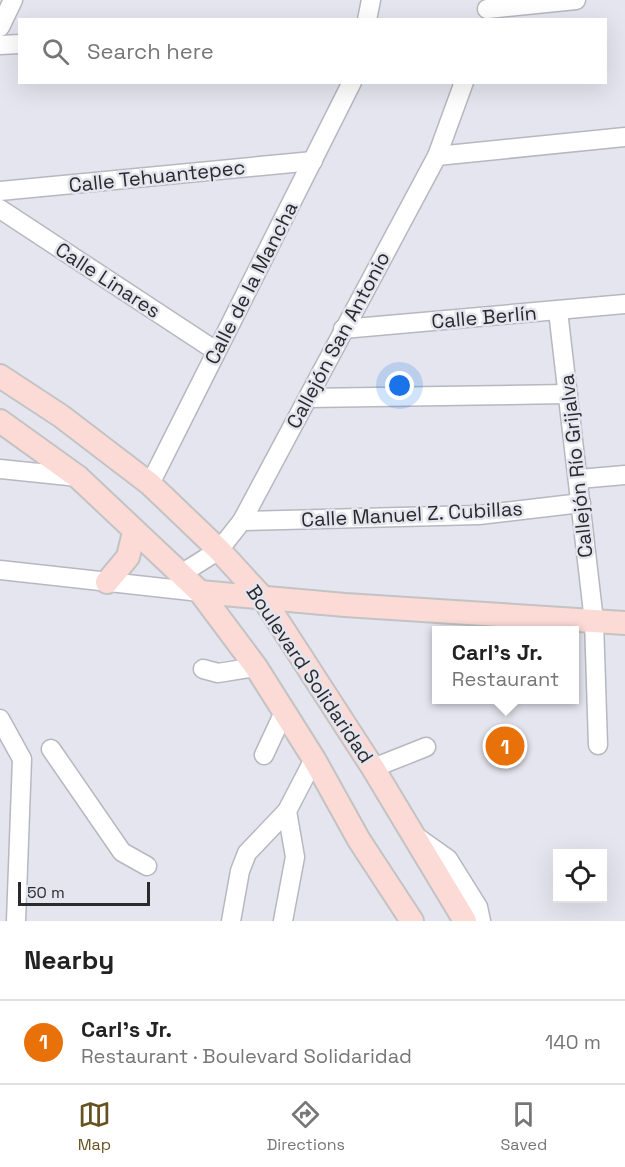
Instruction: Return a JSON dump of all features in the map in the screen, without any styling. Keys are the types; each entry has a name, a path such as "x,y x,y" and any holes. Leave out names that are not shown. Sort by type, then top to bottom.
{"main road":[{"name":"Boulevard Solidaridad","path":"0,376 61,416 150,484 219,550 263,598 373,768 465,921"},
{"name":"Boulevard Solidaridad","path":"0,422 78,477 200,592 256,667 314,759 359,840 412,921"},
{"path":"107,582 128,557 134,532"},
{"path":"200,592 625,623"}],"street":[{"path":"0,27 13,0"},
{"path":"367,18 371,0"},
{"path":"487,9 576,0"},
{"path":"0,45 18,44"},
{"name":"Calle de la Mancha","path":"150,484 351,84"},
{"name":"Callejón San Antonio","path":"181,574 219,550 243,521 343,329 437,156 463,84"},
{"path":"437,156 625,137"},
{"name":"Calle Tehuantepec","path":"0,191 314,161"},
{"name":"Calle Linares","path":"0,209 216,351"},
{"name":"Calle Berlín","path":"343,329 625,304"},
{"name":"Callejón Río Grijalva","path":"558,311 594,621 598,745"},
{"path":"308,398 568,394"},
{"path":"0,469 78,477"},
{"path":"579,479 625,475"},
{"name":"Calle Manuel Z. Cubillas","path":"243,521 479,515 581,503"},
{"path":"0,570 200,592"},
{"path":"203,669 218,673 256,667"},
{"path":"264,755 284,712"},
{"path":"0,719 22,759 16,921"},
{"path":"373,768 426,747"},
{"path":"51,749 122,852 147,866"},
{"path":"231,921 240,871 247,853 287,811 314,759"},
{"path":"283,921 295,856 287,811"},
{"path":"413,834 448,859 478,907 481,921"}],"place":[{"name":"Carl's Jr.","path":"505,746"}]}
